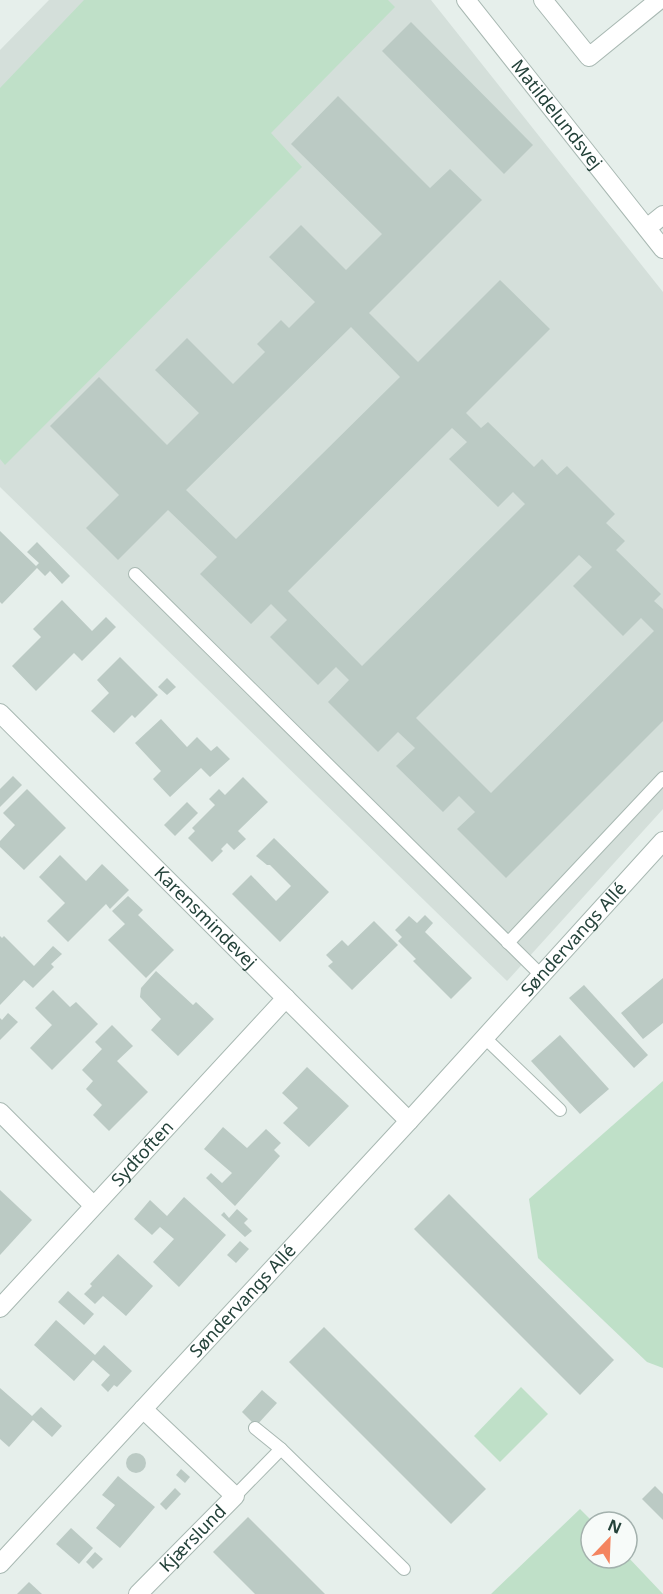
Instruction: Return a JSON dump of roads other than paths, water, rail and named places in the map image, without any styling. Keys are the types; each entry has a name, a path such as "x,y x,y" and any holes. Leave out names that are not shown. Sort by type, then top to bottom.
{"street":[{"name":"Matildelundsvej","path":"466,0 663,249"},
{"path":"543,0 589,57 660,0"},
{"path":"647,228 663,215"},
{"name":"Karensmindevej","path":"0,713 409,1121"},
{"name":"Søndervangs Allé","path":"0,1563 409,1121 663,842"},
{"name":"Sydtoften","path":"0,1308 286,998"},
{"path":"0,1112 93,1205"},
{"name":"Kjærslund","path":"138,1594 235,1496 144,1409"}],"lane":[{"path":"135,574 542,976"},
{"path":"508,943 663,778"},
{"path":"485,1038 560,1110"},
{"path":"255,1428 281,1449 404,1569"},
{"path":"235,1496 281,1449"}]}
